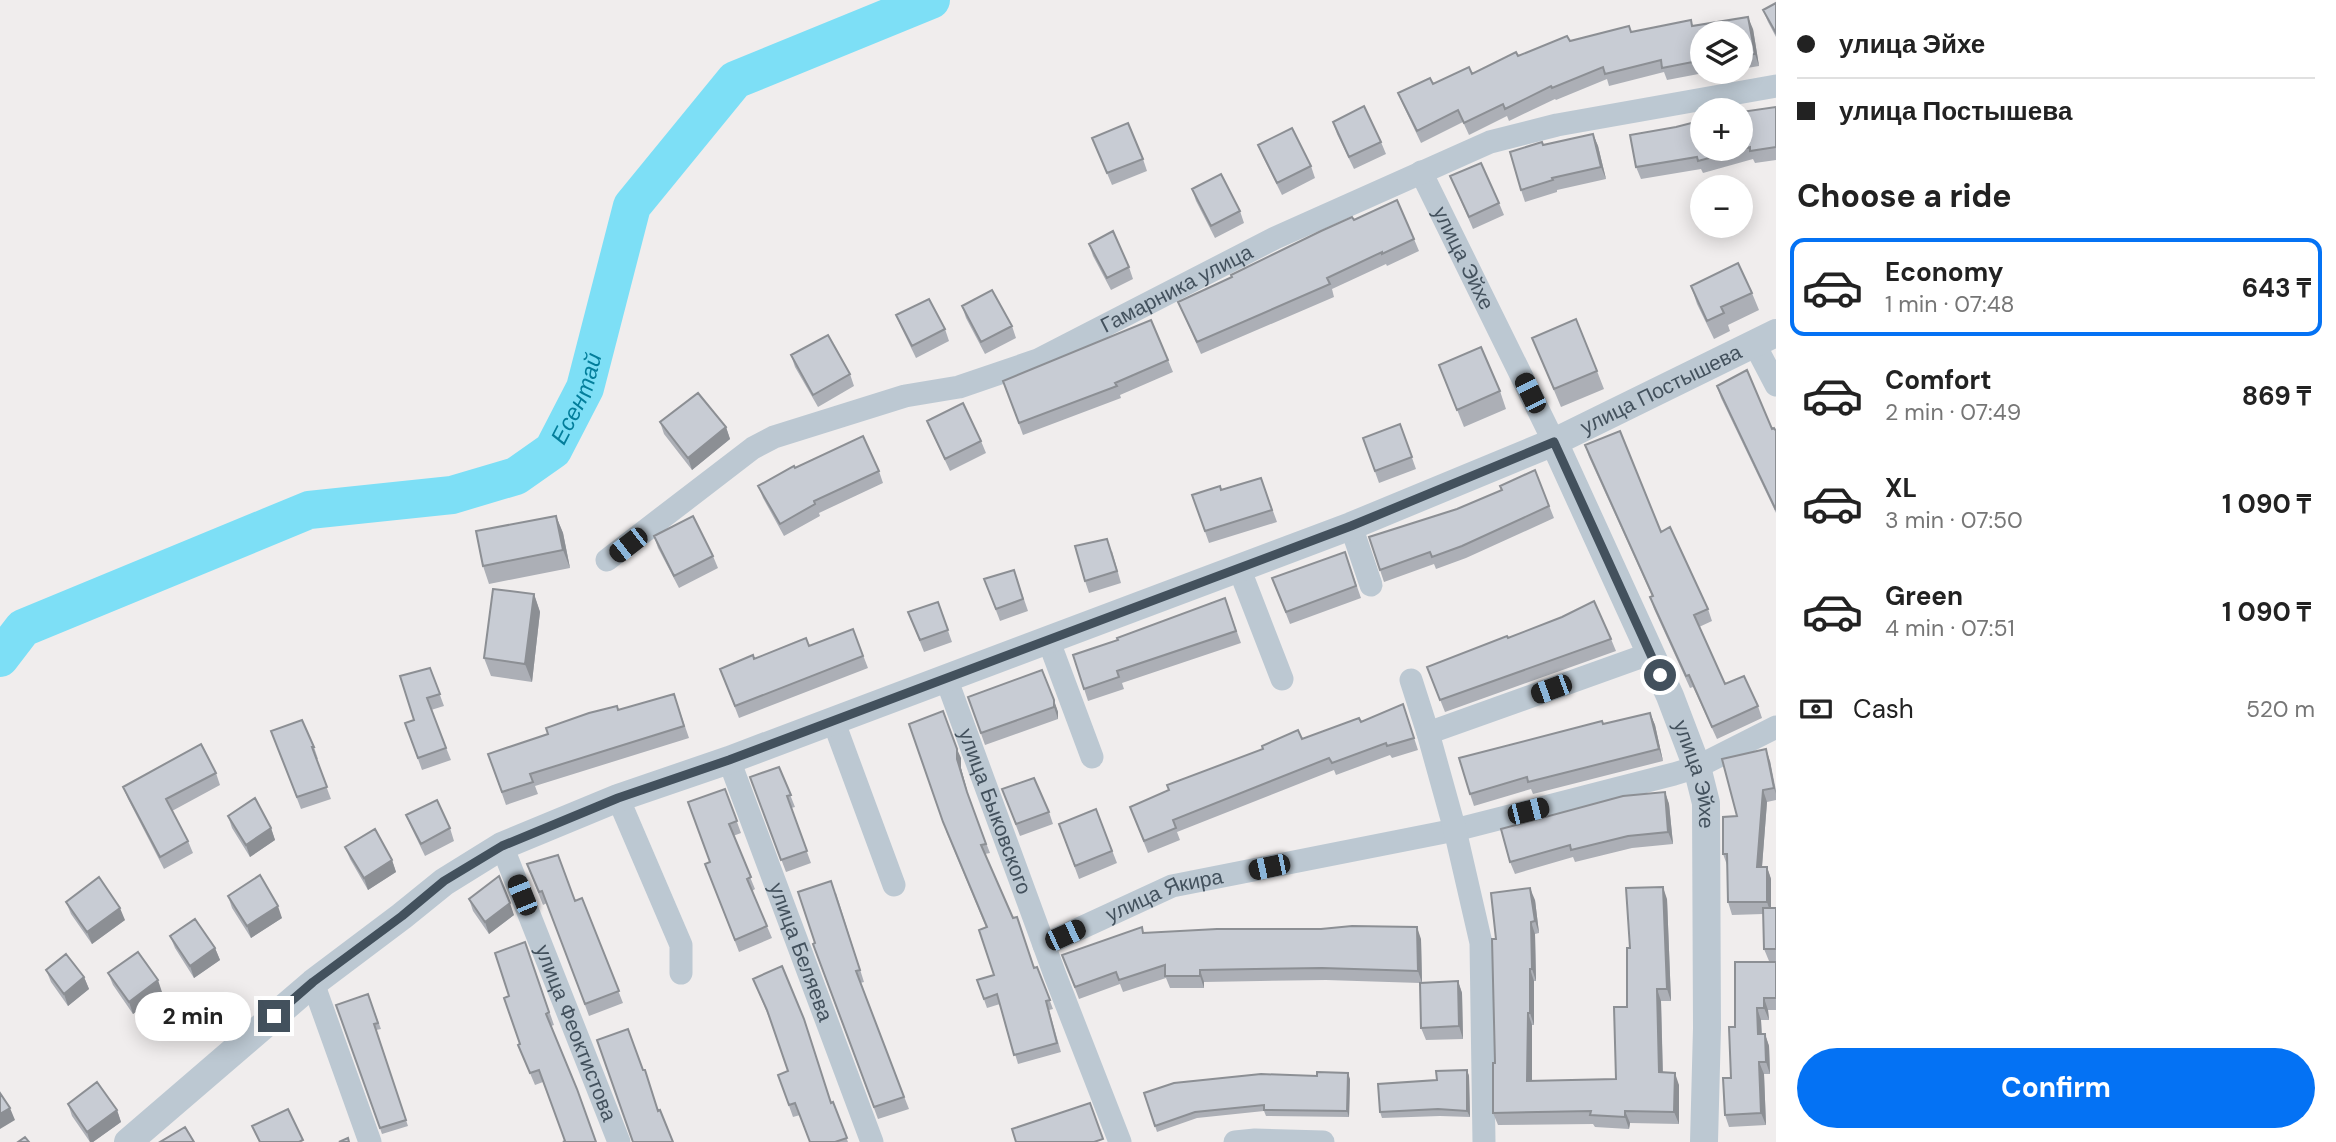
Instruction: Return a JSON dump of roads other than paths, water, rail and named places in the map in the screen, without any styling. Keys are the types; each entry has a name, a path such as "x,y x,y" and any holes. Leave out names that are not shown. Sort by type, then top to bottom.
{"street":[{"name":"Гамарника улица","path":"607,561 753,448 774,437 905,396 959,387 1038,360 1275,238 1490,142 1557,125 1776,86"},
{"name":"улица Эйхе","path":"1420,172 1554,442 1670,696 1697,767 1706,803 1707,1028 1704,1142"},
{"name":"улица Постышева","path":"128,1142 313,982 444,881 502,846 618,798 729,760 1351,526 1554,442 1765,338"},
{"path":"1765,338 1776,386"},
{"path":"1351,526 1371,585"},
{"path":"1239,568 1282,679"},
{"path":"1048,639 1092,757"},
{"path":"1428,733 1649,653"},
{"name":"улица Быковского","path":"946,678 1120,1142"},
{"path":"1411,680 1455,830 1481,943 1484,1142"},
{"path":"833,720 894,885"},
{"name":"улица Якира","path":"1044,945 1172,886 1455,830 1697,767 1776,726"},
{"name":"улица Беляева","path":"729,760 872,1142"},
{"path":"618,798 681,945 681,973"},
{"name":"улица Феоктистова","path":"502,846 620,1142"},
{"path":"313,982 370,1142"},
{"path":"1235,1142 1323,1142"}],"waterway":[{"name":"Есентай","path":"0,658 23,628 309,510 452,495 516,476 553,450 585,388 632,206 735,80 931,0"}]}
